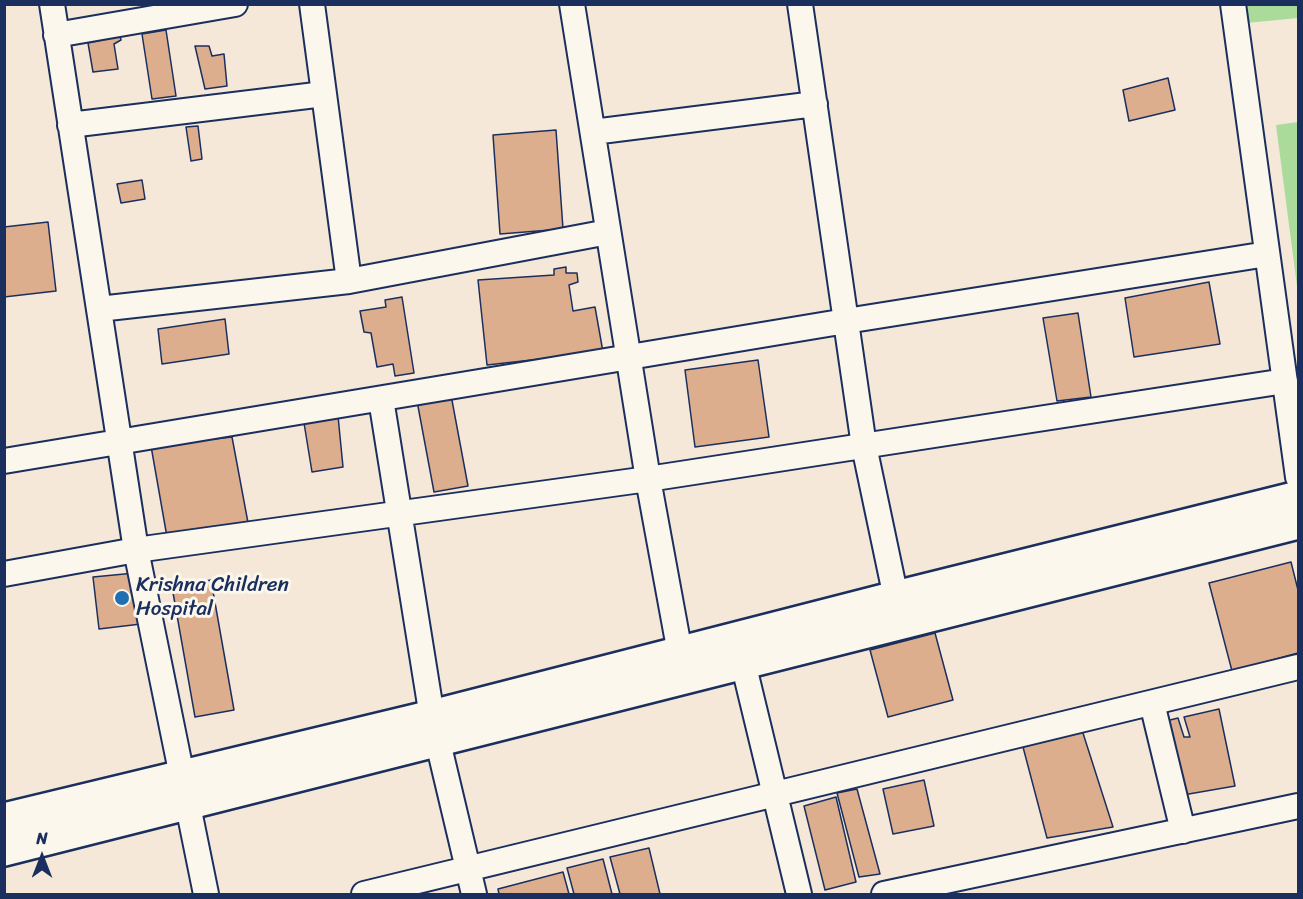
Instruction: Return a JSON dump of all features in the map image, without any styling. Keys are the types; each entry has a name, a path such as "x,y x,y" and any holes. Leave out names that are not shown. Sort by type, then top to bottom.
{"main road":[{"path":"4,849 185,790 899,609 1299,498"},
{"path":"899,609 1299,522"},
{"path":"435,728 680,653 740,650"},
{"path":"4,820 185,790"}],"street":[{"path":"52,4 136,550 206,894"},
{"path":"56,35 235,4"},
{"path":"312,4 349,281"},
{"path":"572,4 648,479 680,653"},
{"path":"801,4 864,446 899,609"},
{"path":"1233,4 1299,477"},
{"path":"70,125 324,94"},
{"path":"592,132 815,104"},
{"path":"99,309 349,281 608,232"},
{"path":"4,460 1267,254"},
{"path":"4,574 136,550 648,479 1285,381"},
{"path":"381,399 398,514 435,728 474,894"},
{"path":"740,650 799,894"},
{"path":"364,894 1299,668"},
{"path":"1152,703 1183,831"},
{"path":"884,894 1299,806"}],"green space":[{"path":"1235,5 1298,5 1298,18 1236,24"},
{"path":"1298,122 1298,294 1276,125"}],"building":[{"path":"166,30 176,96 152,99 142,34"},
{"path":"120,36 121,40 114,44 118,69 93,72 88,43"},
{"path":"195,46 209,46 212,56 224,54 227,86 205,89"},
{"path":"1168,78 1175,110 1129,121 1123,90"},
{"path":"198,126 202,159 191,161 186,127"},
{"path":"556,130 563,229 500,234 493,135"},
{"path":"142,180 145,199 121,203 117,184"},
{"path":"48,222 56,291 4,297 4,227"},
{"path":"566,267 566,273 577,273 578,282 569,285 573,311 595,307 603,352 487,365 478,280 554,275 554,269"},
{"path":"1209,282 1220,344 1134,357 1125,298"},
{"path":"402,297 414,373 395,376 393,364 377,367 371,333 364,332 360,311 386,307 385,300"},
{"path":"1078,313 1091,397 1057,401 1043,318"},
{"path":"225,319 229,354 162,364 158,329"},
{"path":"758,360 769,437 695,447 685,370"},
{"path":"451,395 468,486 434,492 417,401"},
{"path":"338,416 343,467 312,472 304,423"},
{"path":"232,437 249,528 167,537 151,446"},
{"path":"1291,562 1298,590 1298,653 1232,671 1209,583"},
{"path":"135,573 141,624 99,629 93,577"},
{"path":"211,580 234,710 195,717 172,587"},
{"path":"935,633 953,700 888,717 870,650"},
{"path":"1219,709 1235,786 1183,795 1166,721 1178,718 1184,737 1190,737 1184,717"},
{"path":"1082,730 1113,827 1047,838 1023,747"},
{"path":"924,780 934,826 893,834 883,789"},
{"path":"857,789 880,874 859,877 837,793"},
{"path":"836,797 856,882 825,890 804,806"},
{"path":"649,848 660,894 620,894 610,857"},
{"path":"603,859 612,894 574,894 567,868"},
{"path":"563,872 569,894 499,894 498,889"}],"place":[{"name":"Krishna Children Hospital","path":"122,598"}]}
